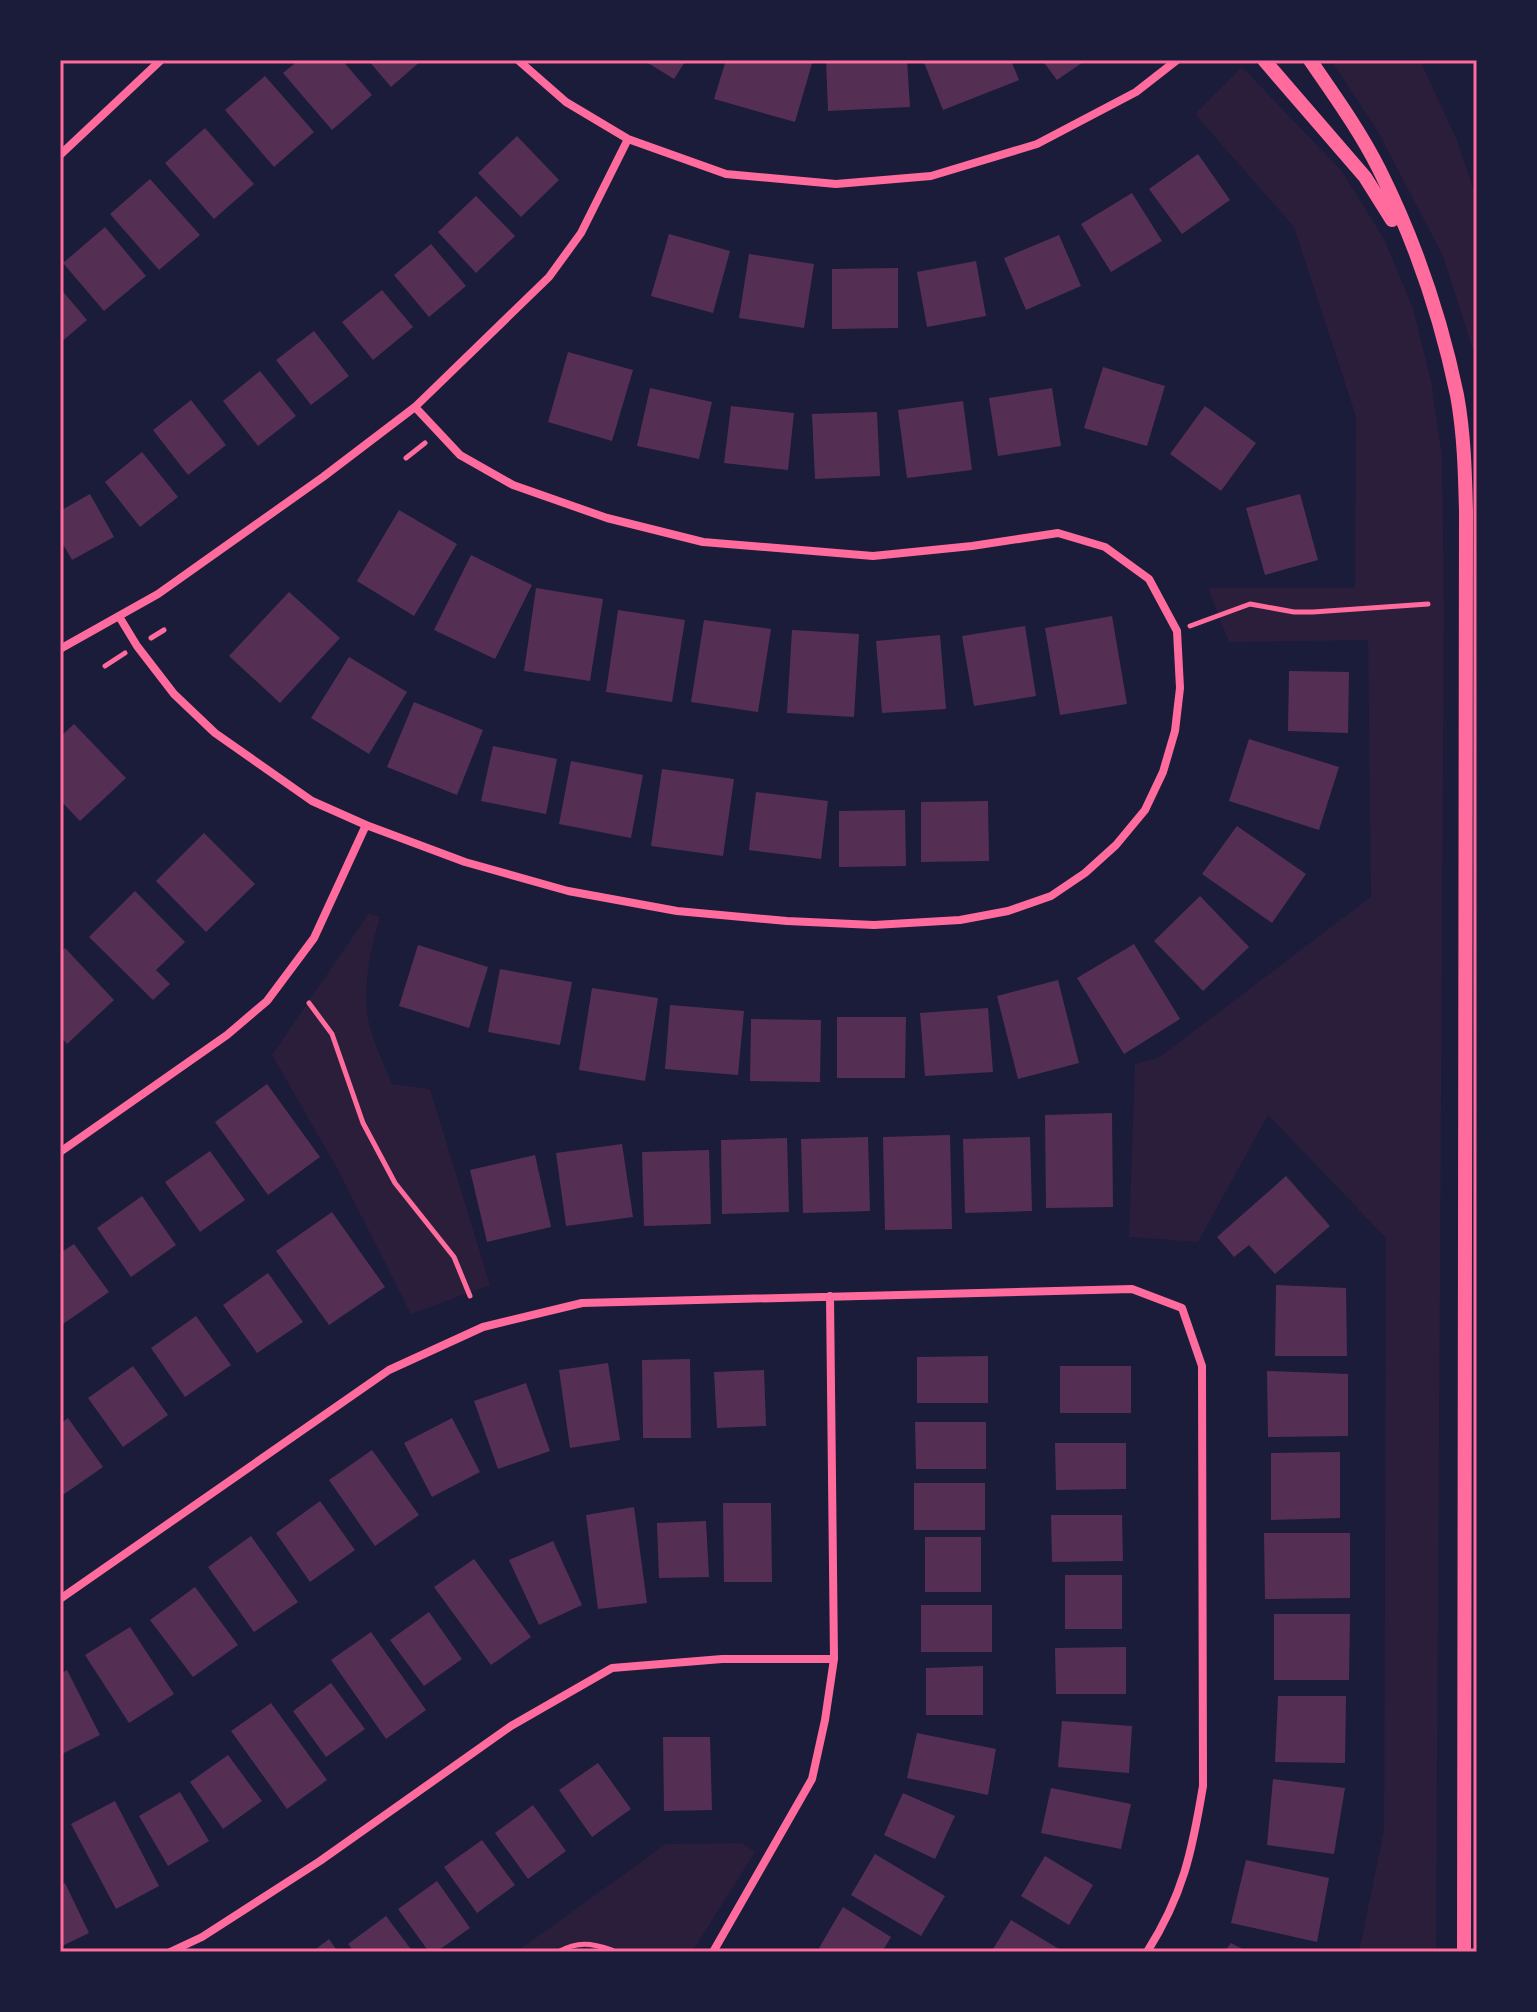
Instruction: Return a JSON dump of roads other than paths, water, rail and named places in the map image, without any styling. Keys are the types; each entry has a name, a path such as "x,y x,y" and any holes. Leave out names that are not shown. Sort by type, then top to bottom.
{"street":[{"path":"60,155 161,60"},
{"path":"518,60 566,102 628,139 726,174 836,184 931,176 1037,144 1136,92 1177,60"},
{"path":"1264,60 1365,177 1416,257"},
{"path":"1310,60 1342,106 1379,169 1416,257 1444,344 1457,397 1464,451 1464,1952"},
{"path":"60,649 158,594 323,477 415,407 549,277 581,233 628,139"},
{"path":"120,618 174,694 215,733 312,801 465,862 568,891 677,911 787,921 874,925 960,920 1008,911 1051,896 1085,873 1116,845 1145,810 1163,772 1175,731 1180,688 1177,631 1149,579 1105,547 1058,533 873,556 703,542 607,518 513,485 460,455 415,407"},
{"path":"60,1152 227,1035 267,1001 314,938 366,825"},
{"path":"60,1599 389,1370 483,1327 582,1303 1132,1289 1182,1308 1202,1366 1203,1786 1191,1855 1168,1918 1147,1952"},
{"path":"713,1952 812,1779 825,1720 834,1659 830,1296"},
{"path":"170,1952 202,1937 320,1861 511,1726 612,1668 722,1659 834,1659"}]}
